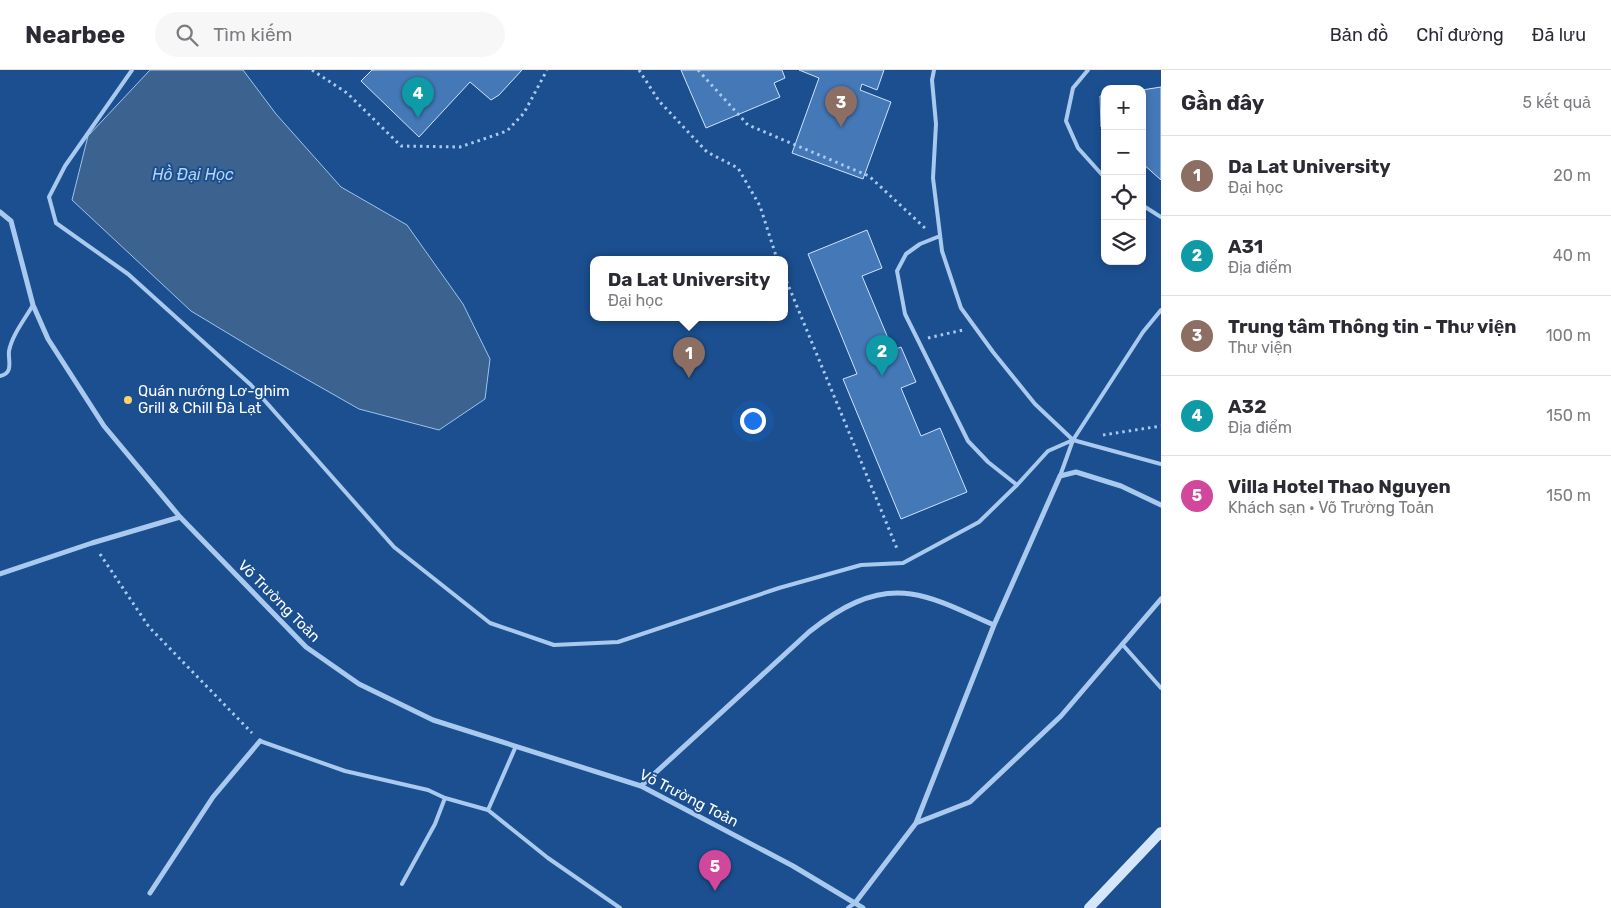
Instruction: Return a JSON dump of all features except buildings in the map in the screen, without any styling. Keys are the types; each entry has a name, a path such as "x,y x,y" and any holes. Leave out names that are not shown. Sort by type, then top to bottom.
{"main road":[{"path":"1089,908 1161,832"}],"street":[{"name":"Võ Trường Toản","path":"0,212 11,221 32,305 48,339 104,426 180,517 306,647 359,684 433,720 641,786 792,866 862,908"},
{"path":"855,903 916,823 994,625 1060,476 1076,472 1121,486 1161,505"},
{"path":"0,574 92,543 180,517"},
{"path":"641,786 809,632 833,613 869,596 910,594 931,599 994,625"},
{"path":"916,823 970,802 1061,716 1161,599"},
{"path":"150,894 213,797 260,741"}],"lane":[{"path":"132,70 65,166 49,197 56,223 128,274 251,385 394,547 490,623 554,645 618,642 779,588 861,564 903,563 979,522 1048,451 1073,440"},
{"path":"934,70 932,80 936,124 933,178 938,237 961,308 993,352 1035,404 1073,440 1161,464"},
{"path":"1088,70 1073,88 1066,121 1078,148 1102,175"},
{"path":"1146,208 1161,217"},
{"path":"938,237 920,244 906,254 897,271 905,314 968,441 988,462 1017,485"},
{"path":"0,376 7,374 9,371 9,350 32,305"},
{"path":"1060,476 1073,440 1143,332 1161,310"},
{"path":"1122,644 1161,688"},
{"path":"260,741 345,771 428,790 445,798 488,810 548,858 620,908"},
{"path":"488,810 516,746"},
{"path":"402,884 435,824 445,798"},
{"path":"848,908 855,903"}],"path":[{"path":"312,70 347,93 401,146 460,147 507,131 524,113 547,70"},
{"path":"639,70 659,101 706,152 738,168 760,206 776,256"},
{"path":"698,70 748,125 869,176 938,237"},
{"path":"788,286 903,563"},
{"path":"918,340 975,327"},
{"path":"1102,435 1161,426"},
{"path":"92,543 149,627 260,741"}],"water":[{"name":"Hồ Đại Học","path":"150,70 243,70 276,114 341,187 407,225 463,304 490,359 485,399 439,430 359,409 191,311 72,200 88,136"}],"place":[{"name":"A32","path":"418,118"},
{"name":"Trung tâm Thông tin - Thư viện","path":"841,127"},
{"name":"A31","path":"882,376"},
{"name":"Da Lat University","path":"689,378"},
{"name":"Quán nướng Lơ-ghim Grill & Chill Đà Lạt","path":"128,400"},
{"name":"Villa Hotel Thao Nguyen","path":"715,891"}]}
